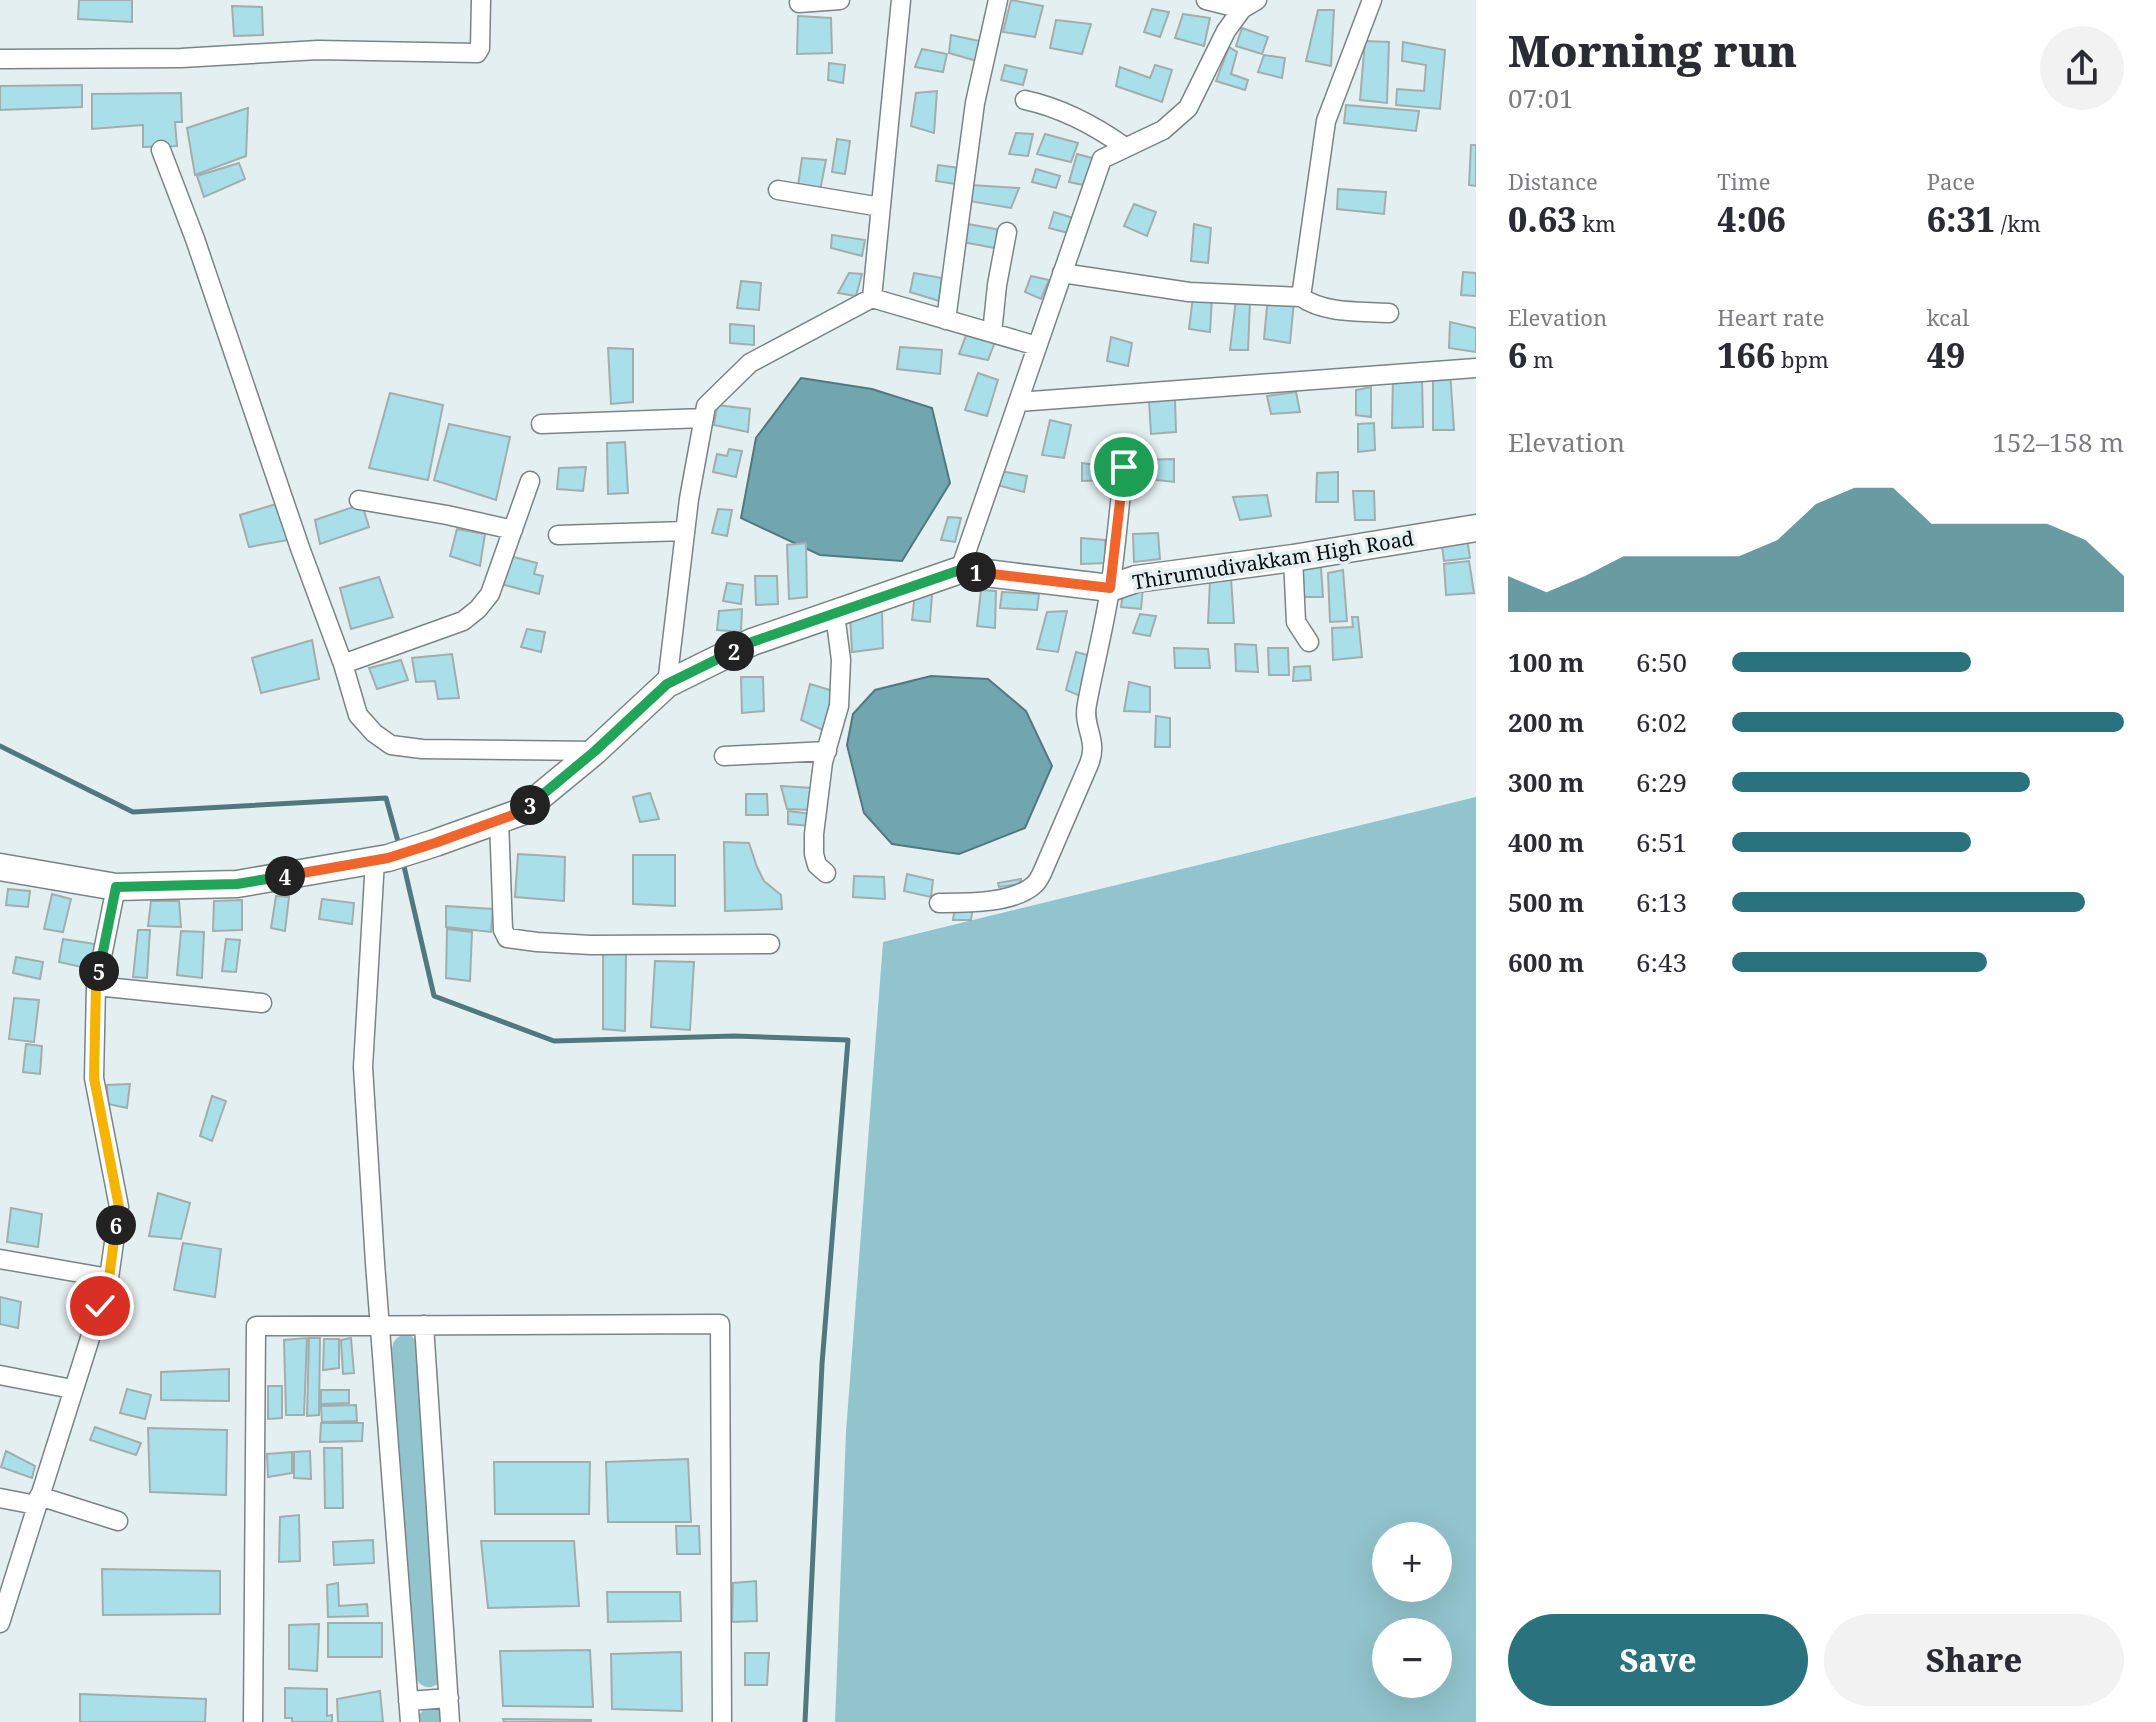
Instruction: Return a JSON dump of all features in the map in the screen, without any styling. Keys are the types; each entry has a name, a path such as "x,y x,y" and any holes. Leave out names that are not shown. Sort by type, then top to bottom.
{"street":[{"path":"0,59 181,58 318,50 477,53 480,48 481,0"},
{"path":"799,3 840,0"},
{"path":"872,298 901,0"},
{"path":"946,320 975,103 998,0"},
{"path":"1206,0 1249,4"},
{"path":"1301,297 1326,121 1372,0"},
{"path":"960,570 1102,159 1163,130 1188,108 1226,31 1249,4"},
{"path":"1025,100 1067,113 1098,128 1125,147"},
{"path":"161,150 195,239 358,715 374,733 391,745 422,749 595,751"},
{"path":"778,190 881,207"},
{"path":"992,333 1007,232"},
{"path":"1062,273 1189,292 1301,297 1323,308 1389,313"},
{"path":"667,684 689,499 706,406 750,363 872,298 1037,346"},
{"path":"1018,402 1476,368"},
{"path":"541,424 704,418"},
{"path":"939,903 971,903 1005,898 1034,884 1042,873 1093,753 1086,707 1110,588 1124,467"},
{"path":"343,664 463,621 478,609 490,594 530,481"},
{"path":"359,500 513,530"},
{"name":"Thirumudivakkam High Road","path":"0,867 116,887 237,884 381,859 521,812 595,751 667,684 752,642 960,570 1110,588 1136,579 1293,558 1476,528"},
{"path":"558,535 685,531"},
{"path":"1293,558 1296,622 1309,642"},
{"path":"826,873 817,865 814,854 820,781 839,706 841,660 835,614"},
{"path":"724,756 827,751"},
{"path":"499,820 503,930 507,938 591,945 770,944"},
{"path":"381,859 363,1067 410,1722"},
{"path":"1,1615 109,1278 119,1207 94,1078 96,986 116,887"},
{"path":"96,986 262,1003"},
{"path":"0,1259 109,1278"},
{"path":"253,1722 256,1326 720,1324 722,1722"},
{"path":"424,1325 450,1722"},
{"path":"0,1375 72,1389"},
{"path":"0,1498 38,1500 118,1521"},
{"path":"408,1701 449,1698"}],"shaded area":[{"path":"801,378 872,389 932,408 950,483 902,561 820,555 741,518 756,438"},
{"path":"931,676 988,679 1026,711 1052,766 1025,828 959,854 892,844 864,813 847,745 853,714 875,690"},
{"path":"1476,797 1476,1722 835,1722 846,1432 883,942"},
{"path":"405,1334 411,1335 418,1344 439,1683 429,1687 420,1684 416,1678 392,1352 395,1340"},
{"path":"426,1707 439,1710 445,1722 418,1722 418,1716"}],"building":[{"path":"79,0 132,0 132,22 78,19"},
{"path":"1011,0 1043,6 1035,37 1003,32"},
{"path":"232,6 262,7 263,35 234,36"},
{"path":"1152,9 1169,12 1160,37 1144,32"},
{"path":"1318,10 1334,10 1331,66 1306,61"},
{"path":"1183,14 1210,18 1204,46 1175,38"},
{"path":"798,16 831,18 832,53 797,54"},
{"path":"1056,20 1091,24 1082,54 1050,48"},
{"path":"1242,28 1268,37 1262,54 1236,46"},
{"path":"951,35 984,42 980,62 949,53"},
{"path":"1365,41 1389,42 1387,103 1360,100"},
{"path":"1403,42 1445,50 1440,109 1396,105 1397,89 1424,91 1426,65 1402,61"},
{"path":"1229,47 1237,52 1231,74 1248,80 1245,90 1216,81"},
{"path":"922,49 947,54 943,72 915,67"},
{"path":"1264,55 1285,58 1282,78 1258,72"},
{"path":"829,63 845,65 843,83 828,80"},
{"path":"1005,65 1027,70 1023,85 1001,80"},
{"path":"1155,65 1172,70 1162,102 1116,86 1120,67 1150,78"},
{"path":"82,85 82,107 0,110 0,86"},
{"path":"937,91 934,133 911,126 916,93"},
{"path":"181,93 182,122 175,122 177,146 143,147 143,125 92,129 92,94"},
{"path":"1346,105 1419,111 1416,131 1344,123"},
{"path":"248,108 246,156 195,175 187,128"},
{"path":"1016,133 1033,134 1028,156 1009,154"},
{"path":"1045,134 1078,143 1071,162 1037,154"},
{"path":"837,139 850,141 845,174 832,172"},
{"path":"1471,145 1476,145 1476,186 1469,185"},
{"path":"1077,154 1096,159 1088,186 1069,182"},
{"path":"802,158 826,160 820,191 798,186"},
{"path":"239,163 245,179 204,197 197,176"},
{"path":"938,165 960,168 955,184 936,181"},
{"path":"1036,169 1060,176 1056,188 1032,182"},
{"path":"971,185 1019,188 1011,208 969,201"},
{"path":"1338,189 1386,192 1384,214 1337,209"},
{"path":"1134,204 1156,212 1147,236 1124,226"},
{"path":"1054,212 1073,218 1068,233 1049,228"},
{"path":"968,224 1001,230 995,248 962,242"},
{"path":"1194,224 1211,228 1208,263 1191,261"},
{"path":"832,235 865,240 862,256 831,248"},
{"path":"1463,272 1476,273 1476,296 1461,295"},
{"path":"849,273 862,274 856,296 838,293"},
{"path":"914,273 942,278 939,301 910,292"},
{"path":"1031,276 1049,280 1041,299 1025,292"},
{"path":"741,281 761,283 759,310 737,308"},
{"path":"1193,297 1212,298 1210,332 1189,329"},
{"path":"1268,297 1294,301 1290,343 1264,339"},
{"path":"1236,299 1250,301 1248,350 1230,350"},
{"path":"1450,322 1476,328 1476,352 1449,348"},
{"path":"730,324 754,326 754,345 730,343"},
{"path":"967,333 996,339 988,360 959,354"},
{"path":"1111,337 1132,343 1128,366 1107,361"},
{"path":"900,347 942,350 940,374 897,369"},
{"path":"608,348 633,349 633,402 611,404"},
{"path":"1450,371 1454,430 1433,430 1433,372"},
{"path":"978,373 998,380 987,416 965,410"},
{"path":"1422,376 1423,427 1392,428 1393,377"},
{"path":"1371,387 1371,417 1356,415 1356,390"},
{"path":"1296,392 1300,412 1271,414 1267,396"},
{"path":"390,393 443,405 428,480 369,468"},
{"path":"1175,399 1176,432 1151,434 1149,401"},
{"path":"717,405 750,409 748,432 714,425"},
{"path":"1050,420 1071,425 1064,458 1042,455"},
{"path":"1374,423 1375,450 1358,452 1358,424"},
{"path":"449,424 510,437 496,500 434,480"},
{"path":"625,442 628,493 608,494 607,443"},
{"path":"729,449 742,451 736,477 713,472 717,454 727,456"},
{"path":"1174,459 1174,482 1139,478 1139,460"},
{"path":"1082,463 1108,467 1107,480 1082,481"},
{"path":"586,467 583,491 557,489 559,468"},
{"path":"1001,471 1027,476 1024,492 997,485"},
{"path":"1338,472 1338,502 1316,502 1317,473"},
{"path":"1353,491 1374,491 1375,520 1355,520"},
{"path":"1267,495 1271,516 1240,520 1233,497"},
{"path":"276,504 288,540 249,547 240,515"},
{"path":"362,504 369,527 320,544 315,520"},
{"path":"718,509 732,510 727,536 712,533"},
{"path":"948,517 961,518 955,542 941,540"},
{"path":"457,529 485,534 480,566 450,556"},
{"path":"1158,533 1160,559 1134,562 1133,534"},
{"path":"1081,538 1105,540 1106,563 1081,564"},
{"path":"1467,538 1470,558 1444,561 1441,539"},
{"path":"806,543 807,597 789,599 787,545"},
{"path":"506,555 537,563 534,574 543,576 539,594 501,584"},
{"path":"1469,561 1474,593 1446,595 1444,564"},
{"path":"1321,567 1323,597 1298,597 1297,568"},
{"path":"1343,570 1347,621 1330,622 1328,573"},
{"path":"755,576 777,576 778,604 756,605"},
{"path":"379,577 393,617 351,629 340,588"},
{"path":"1231,578 1234,623 1208,623 1210,580"},
{"path":"727,583 743,585 741,604 723,601"},
{"path":"1124,587 1143,587 1141,609 1121,607"},
{"path":"981,590 996,591 995,628 977,626"},
{"path":"1002,592 1039,594 1037,610 1000,608"},
{"path":"915,593 932,595 930,622 912,620"},
{"path":"742,609 741,632 717,630 719,611"},
{"path":"882,611 883,648 852,652 850,614"},
{"path":"1067,611 1058,652 1037,649 1047,612"},
{"path":"1140,614 1156,616 1150,636 1133,633"},
{"path":"1352,617 1358,617 1362,657 1333,660 1332,628 1353,627"},
{"path":"527,629 545,632 541,652 521,647"},
{"path":"312,640 319,679 261,693 252,658"},
{"path":"1235,644 1256,645 1258,672 1236,671"},
{"path":"1174,648 1208,649 1210,668 1175,668"},
{"path":"1268,648 1288,648 1289,675 1269,675"},
{"path":"1076,652 1091,656 1080,696 1066,690"},
{"path":"452,654 459,698 438,699 435,681 416,682 412,658"},
{"path":"401,660 408,680 377,689 369,668"},
{"path":"1310,666 1311,680 1293,681 1294,667"},
{"path":"741,677 763,677 764,711 742,713"},
{"path":"1129,682 1150,687 1150,712 1124,711"},
{"path":"810,684 833,691 823,730 801,720"},
{"path":"1156,716 1170,718 1170,747 1155,747"},
{"path":"781,786 813,788 811,810 787,809"},
{"path":"650,793 659,819 640,822 633,797"},
{"path":"746,794 767,794 768,815 746,815"},
{"path":"788,811 812,814 812,826 788,824"},
{"path":"724,842 749,843 764,881 781,895 782,909 725,911"},
{"path":"518,854 565,857 564,901 515,897"},
{"path":"633,855 675,855 675,906 633,904"},
{"path":"907,874 933,880 931,897 904,891"},
{"path":"854,876 884,877 885,899 853,897"},
{"path":"1021,879 1020,884 999,887 998,883"},
{"path":"8,889 30,891 28,907 6,905"},
{"path":"52,894 71,899 63,932 44,929"},
{"path":"276,896 289,897 285,931 271,928"},
{"path":"322,899 354,903 352,924 319,919"},
{"path":"242,900 242,930 213,931 214,901"},
{"path":"151,901 179,901 181,927 148,926"},
{"path":"446,906 493,909 491,932 446,927"},
{"path":"955,907 973,907 971,920 953,920"},
{"path":"447,929 472,932 470,981 446,978"},
{"path":"138,930 150,930 147,978 133,977"},
{"path":"181,931 204,932 202,978 177,975"},
{"path":"63,939 95,944 91,969 59,962"},
{"path":"226,939 240,940 236,972 222,971"},
{"path":"603,954 626,954 625,1031 603,1029"},
{"path":"16,957 43,962 40,979 13,973"},
{"path":"655,961 694,962 690,1030 651,1027"},
{"path":"14,998 39,1000 34,1042 9,1039"},
{"path":"26,1044 42,1046 40,1074 23,1072"},
{"path":"130,1084 127,1108 108,1104 107,1085"},
{"path":"212,1096 226,1101 212,1141 200,1136"},
{"path":"158,1193 190,1203 181,1239 149,1236"},
{"path":"11,1208 42,1214 38,1247 7,1242"},
{"path":"183,1243 221,1249 215,1297 174,1290"},
{"path":"0,1297 21,1302 18,1328 0,1324"},
{"path":"307,1338 304,1415 286,1415 284,1340"},
{"path":"309,1338 320,1338 319,1415 307,1416"},
{"path":"351,1338 354,1373 343,1374 341,1340"},
{"path":"324,1339 339,1339 339,1368 323,1370"},
{"path":"229,1369 229,1401 161,1400 161,1372"},
{"path":"268,1386 282,1386 282,1418 268,1419"},
{"path":"127,1389 151,1395 145,1419 120,1413"},
{"path":"321,1390 349,1390 349,1403 321,1404"},
{"path":"356,1405 357,1421 322,1422 321,1406"},
{"path":"321,1423 363,1423 362,1441 320,1442"},
{"path":"95,1427 141,1443 136,1455 90,1440"},
{"path":"148,1428 227,1430 226,1495 150,1492"},
{"path":"324,1448 342,1448 343,1508 325,1508"},
{"path":"6,1451 35,1466 32,1478 1,1467"},
{"path":"310,1451 311,1479 294,1478 294,1452"},
{"path":"292,1452 292,1473 268,1477 267,1454"},
{"path":"688,1459 691,1522 608,1522 606,1462"},
{"path":"494,1462 590,1462 589,1514 495,1514"},
{"path":"299,1515 300,1561 279,1562 280,1517"},
{"path":"676,1526 699,1526 700,1554 677,1554"},
{"path":"373,1540 374,1563 334,1565 333,1542"},
{"path":"481,1541 574,1541 579,1606 488,1608"},
{"path":"102,1569 220,1571 220,1614 103,1615"},
{"path":"756,1581 757,1621 732,1622 733,1583"},
{"path":"338,1583 339,1606 367,1604 368,1616 328,1617 327,1585"},
{"path":"607,1592 680,1592 681,1621 608,1622"},
{"path":"328,1623 382,1623 382,1657 328,1657"},
{"path":"319,1624 317,1671 289,1669 289,1625"},
{"path":"590,1650 593,1707 503,1706 500,1651"},
{"path":"681,1652 682,1711 612,1709 611,1654"},
{"path":"745,1653 769,1653 767,1685 745,1685"},
{"path":"285,1688 327,1689 327,1716 332,1715 332,1722 292,1722 292,1718 285,1718"},
{"path":"380,1691 383,1722 338,1722 337,1699"},
{"path":"80,1694 206,1699 205,1722 80,1722"},
{"path":"503,1719 591,1720 591,1722 504,1722"}],"waterway":[{"path":"0,746 133,812 386,798 399,845"},
{"path":"403,862 434,996 554,1041 734,1036 848,1040 822,1364 805,1722"}],"route":[{"path":"100,1306 109,1278 119,1207 94,1078 96,986 116,887 237,884 388,858 521,812 595,751 667,684 752,642 960,570 1110,588 1124,467"}]}
